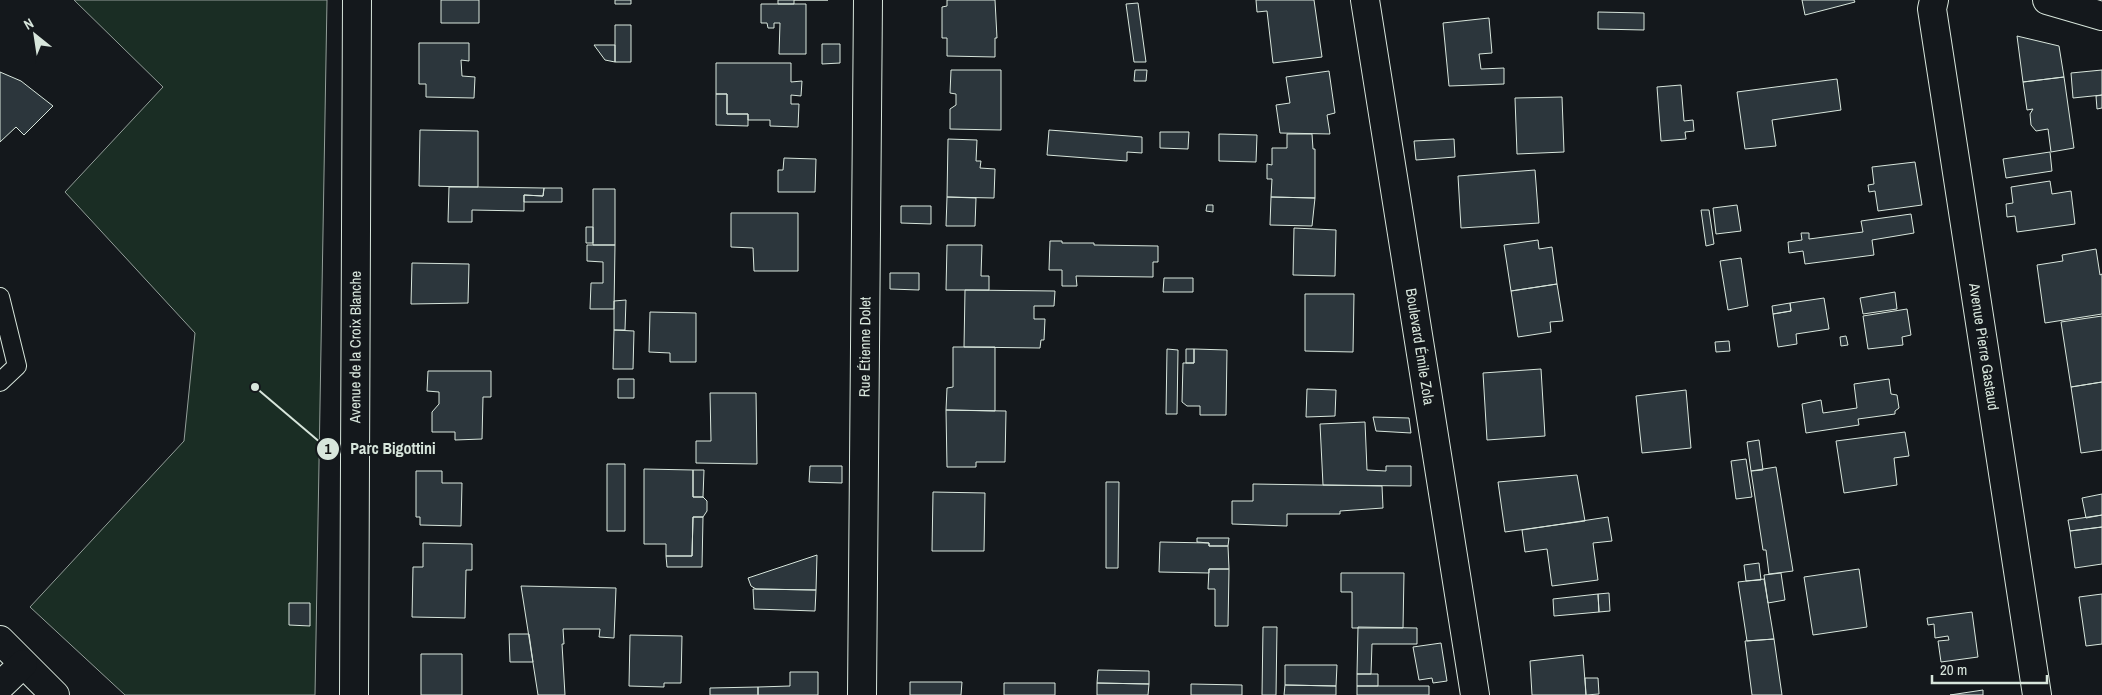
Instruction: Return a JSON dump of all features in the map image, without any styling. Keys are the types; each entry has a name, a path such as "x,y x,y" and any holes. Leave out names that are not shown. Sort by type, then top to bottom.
{"street":[{"name":"Avenue de la Croix Blanche","path":"354,695 357,0"},
{"name":"Rue Étienne Dolet","path":"862,695 868,0"},
{"name":"Boulevard Émile Zola","path":"1364,0 1475,695"},
{"name":"Avenue Pierre Gastaud","path":"1934,0 1932,9 2037,695"},
{"path":"2047,0 2102,16"},
{"path":"0,640 54,695"},
{"path":"0,686 24,664"}],"lane":[{"path":"0,297 17,366 0,382"}],"green space":[{"path":"74,0 327,0 315,695 125,695 30,607 184,441 195,333 65,192 163,87"}],"building":[{"path":"441,0 479,0 479,23 441,23"},
{"path":"615,0 631,0 631,4 615,4"},
{"path":"778,0 794,0 794,4 778,4"},
{"path":"947,0 995,0 997,38 995,38 995,57 947,56 947,38 942,38 942,7 947,6"},
{"path":"1256,0 1314,0 1322,57 1273,63 1267,11 1257,12"},
{"path":"1802,0 1854,0 1855,2 1805,15"},
{"path":"1138,3 1146,62 1134,62 1126,4"},
{"path":"761,4 806,4 806,54 779,54 780,23 774,23 774,28 768,28 767,23 761,23"},
{"path":"1598,12 1644,13 1644,30 1598,29"},
{"path":"1489,18 1492,53 1479,54 1481,69 1504,68 1504,84 1449,86 1443,23"},
{"path":"615,25 631,25 631,62 615,62"},
{"path":"2017,36 2059,46 2064,77 2023,82"},
{"path":"419,43 469,43 469,61 461,60 462,76 475,77 474,98 426,97 426,84 419,84"},
{"path":"822,44 840,44 840,63 822,64"},
{"path":"594,45 615,45 615,62 605,60"},
{"path":"716,63 791,63 791,82 802,81 801,96 791,95 791,104 799,104 798,127 770,126 770,120 748,120 748,114 727,114 727,94 716,94"},
{"path":"951,70 1001,70 1001,130 950,129 950,109 956,105 956,94 950,93"},
{"path":"1135,70 1147,70 1146,81 1134,81"},
{"path":"2102,70 2102,95 2073,98 2071,73"},
{"path":"1329,71 1335,113 1327,115 1330,134 1280,133 1276,105 1290,103 1286,77"},
{"path":"0,72 21,81 53,106 24,135 16,127 0,142"},
{"path":"2064,77 2074,148 2051,152 2048,129 2036,131 2031,125 2030,114 2033,109 2027,110 2023,82"},
{"path":"1837,79 1841,110 1772,120 1776,146 1745,149 1737,92"},
{"path":"1681,85 1684,121 1693,120 1694,131 1685,132 1686,139 1661,141 1657,87"},
{"path":"716,94 727,94 727,114 748,114 748,126 716,125"},
{"path":"2102,95 2102,108 2097,109 2096,96"},
{"path":"1562,97 1564,152 1517,154 1515,98"},
{"path":"420,130 478,131 478,187 419,186"},
{"path":"1049,130 1142,137 1142,153 1127,152 1127,161 1047,155"},
{"path":"1160,132 1189,132 1188,149 1160,148"},
{"path":"1219,134 1257,135 1256,162 1219,161"},
{"path":"1287,134 1312,134 1313,149 1315,149 1315,198 1271,197 1272,179 1267,179 1267,164 1272,165 1272,148 1287,148"},
{"path":"948,139 977,140 976,161 981,161 980,168 995,169 994,198 947,197"},
{"path":"1454,139 1455,157 1416,160 1414,141"},
{"path":"2050,152 2052,171 2006,178 2003,159"},
{"path":"784,158 816,159 815,192 778,192 778,170 783,170"},
{"path":"1915,162 1922,205 1878,211 1875,191 1869,192 1868,185 1874,184 1872,167"},
{"path":"1535,170 1539,223 1461,228 1458,176"},
{"path":"2050,181 2052,194 2071,191 2075,224 2017,232 2015,216 2007,217 2006,204 2013,203 2011,187"},
{"path":"449,187 544,188 543,196 524,195 524,211 472,210 472,222 448,222"},
{"path":"544,188 562,188 562,202 524,202 524,195 543,196"},
{"path":"593,189 615,189 615,245 593,245"},
{"path":"947,197 976,198 975,226 946,226"},
{"path":"1271,197 1315,198 1312,226 1270,225"},
{"path":"1207,205 1213,205 1213,212 1206,211"},
{"path":"1737,205 1741,231 1716,234 1713,208"},
{"path":"901,206 931,206 931,224 901,223"},
{"path":"1701,210 1709,210 1714,244 1706,246"},
{"path":"731,213 798,213 798,271 754,271 753,248 731,247"},
{"path":"1911,214 1914,233 1872,240 1874,255 1805,264 1803,251 1789,253 1788,242 1802,240 1801,233 1809,233 1809,239 1863,232 1861,221"},
{"path":"586,227 593,227 593,243 586,243"},
{"path":"1294,228 1336,230 1335,276 1293,275"},
{"path":"1538,240 1539,249 1552,247 1557,284 1511,291 1504,245"},
{"path":"1050,241 1094,243 1094,245 1158,246 1158,262 1153,262 1153,277 1076,276 1077,286 1062,286 1062,270 1049,270"},
{"path":"587,245 615,245 614,309 590,309 591,283 603,283 603,262 587,261"},
{"path":"947,245 982,245 981,276 989,276 989,290 946,290"},
{"path":"2096,249 2100,275 2102,274 2102,314 2045,323 2037,265 2063,261 2062,255"},
{"path":"1741,258 1748,306 1728,310 1720,261"},
{"path":"412,263 469,264 468,303 411,304"},
{"path":"890,273 919,273 919,290 890,289"},
{"path":"1164,278 1193,278 1193,292 1163,292"},
{"path":"1557,284 1563,321 1550,322 1551,332 1518,337 1511,291"},
{"path":"965,290 1055,291 1054,306 1034,306 1034,319 1045,319 1044,340 1041,340 1040,348 964,347"},
{"path":"1895,292 1897,309 1863,314 1860,298"},
{"path":"1305,294 1354,294 1353,352 1305,351"},
{"path":"1824,298 1829,329 1796,334 1797,344 1778,347 1773,314 1791,311 1790,303"},
{"path":"626,300 625,330 614,330 614,301"},
{"path":"1790,303 1791,311 1773,314 1772,306"},
{"path":"1907,309 1911,335 1902,337 1903,345 1868,349 1863,316"},
{"path":"650,312 696,313 696,362 670,362 670,353 649,352"},
{"path":"2102,316 2102,382 2071,387 2061,322"},
{"path":"614,330 634,331 633,369 613,369"},
{"path":"1846,336 1848,345 1841,346 1840,337"},
{"path":"1729,341 1730,351 1716,352 1715,342"},
{"path":"953,347 995,347 995,411 946,410 947,388 953,387"},
{"path":"1167,349 1178,350 1177,414 1166,414"},
{"path":"1186,349 1194,349 1194,363 1186,363"},
{"path":"1194,349 1227,350 1226,415 1200,415 1200,406 1187,406 1182,402 1183,363 1194,363"},
{"path":"1541,369 1545,436 1487,440 1483,373"},
{"path":"428,371 491,371 491,397 483,397 482,439 455,440 455,432 432,432 432,412 439,404 439,392 427,391"},
{"path":"618,379 634,379 634,398 618,398"},
{"path":"1889,379 1891,394 1897,395 1899,408 1895,411 1895,414 1858,419 1859,425 1806,433 1802,404 1821,400 1823,413 1857,408 1854,384"},
{"path":"2102,382 2102,450 2081,453 2071,387"},
{"path":"1307,389 1336,390 1335,416 1306,417"},
{"path":"1686,390 1691,448 1642,453 1636,396"},
{"path":"710,393 756,393 757,464 696,463 696,441 711,441"},
{"path":"946,410 1006,411 1005,462 976,462 976,467 947,467"},
{"path":"1373,417 1409,418 1411,433 1376,431"},
{"path":"1365,422 1367,470 1386,471 1386,466 1411,466 1411,486 1323,485 1320,424"},
{"path":"1905,432 1909,456 1894,458 1897,485 1844,493 1836,441"},
{"path":"1759,440 1763,470 1751,471 1747,442"},
{"path":"1746,459 1752,497 1736,499 1731,461"},
{"path":"607,464 625,464 625,531 607,531"},
{"path":"810,466 842,466 842,483 809,482"},
{"path":"1776,467 1793,571 1769,574 1766,550 1763,550 1751,471"},
{"path":"644,469 693,470 693,497 703,497 707,501 707,511 703,517 693,517 692,556 666,556 666,544 644,544"},
{"path":"693,470 704,470 703,497 693,497"},
{"path":"416,471 442,471 442,483 462,483 461,526 420,525 420,517 416,517"},
{"path":"1577,475 1585,521 1505,532 1498,482"},
{"path":"1106,482 1119,482 1118,568 1106,568"},
{"path":"1253,484 1382,486 1383,508 1340,511 1340,514 1287,514 1287,526 1232,524 1232,501 1253,501"},
{"path":"933,492 985,493 984,551 932,551"},
{"path":"2102,494 2102,515 2086,518 2082,498"},
{"path":"2102,515 2102,527 2070,531 2068,520"},
{"path":"693,517 703,517 702,567 667,567 666,556 692,556"},
{"path":"1608,517 1612,541 1593,543 1598,580 1552,586 1547,549 1525,552 1522,530"},
{"path":"2102,527 2102,564 2075,568 2070,531"},
{"path":"1197,538 1229,538 1228,546 1209,546 1209,543 1197,542"},
{"path":"1160,542 1209,543 1209,546 1228,546 1229,569 1209,569 1209,573 1159,572"},
{"path":"423,543 472,544 472,570 466,570 465,618 412,617 413,567 423,567"},
{"path":"817,555 816,590 756,589 751,586 748,578"},
{"path":"1759,563 1761,580 1746,581 1744,565"},
{"path":"1209,569 1229,569 1228,626 1215,626 1215,589 1208,589"},
{"path":"1859,569 1867,627 1813,635 1804,577"},
{"path":"1341,573 1404,573 1403,628 1352,628 1352,592 1341,592"},
{"path":"1781,573 1785,600 1768,603 1764,575"},
{"path":"1764,579 1774,639 1747,641 1738,582"},
{"path":"521,586 616,588 614,638 599,637 600,629 563,629 565,695 538,695"},
{"path":"753,589 816,590 815,611 754,609"},
{"path":"1609,593 1610,611 1599,612 1598,594"},
{"path":"1598,594 1599,612 1554,616 1553,599"},
{"path":"2102,594 2102,644 2086,646 2079,597"},
{"path":"289,603 310,603 310,626 289,625"},
{"path":"1972,612 1978,657 1941,662 1938,641 1949,640 1948,636 1935,638 1934,624 1928,625 1927,618"},
{"path":"1263,627 1277,627 1276,695 1262,695"},
{"path":"1358,627 1417,628 1417,644 1372,644 1371,674 1357,674"},
{"path":"509,634 529,634 533,662 510,662"},
{"path":"630,635 682,636 681,683 664,683 664,687 629,686"},
{"path":"1774,639 1782,695 1752,695 1745,641"},
{"path":"1441,643 1447,681 1433,683 1432,678 1419,680 1413,647"},
{"path":"421,654 462,654 462,695 421,695"},
{"path":"1583,655 1586,695 1532,695 1530,661"},
{"path":"1285,665 1337,665 1336,686 1285,685"},
{"path":"1098,670 1149,671 1149,684 1097,683"},
{"path":"790,672 818,672 818,695 758,695 758,687 790,686"},
{"path":"1357,674 1378,674 1378,686 1357,686"},
{"path":"1585,678 1598,678 1599,694 1586,695"},
{"path":"910,682 962,682 961,695 910,695"},
{"path":"1004,683 1055,683 1055,695 1004,695"},
{"path":"1097,683 1149,684 1148,695 1097,695"},
{"path":"1191,684 1242,685 1242,695 1191,695"},
{"path":"1285,685 1336,686 1336,695 1284,695"},
{"path":"1357,686 1429,686 1429,695 1357,695"},
{"path":"758,687 758,695 710,695 710,688"},
{"path":"1983,690 1983,695 1950,695"}],"place":[{"name":"Parc Bigottini","path":"255,387"}]}
